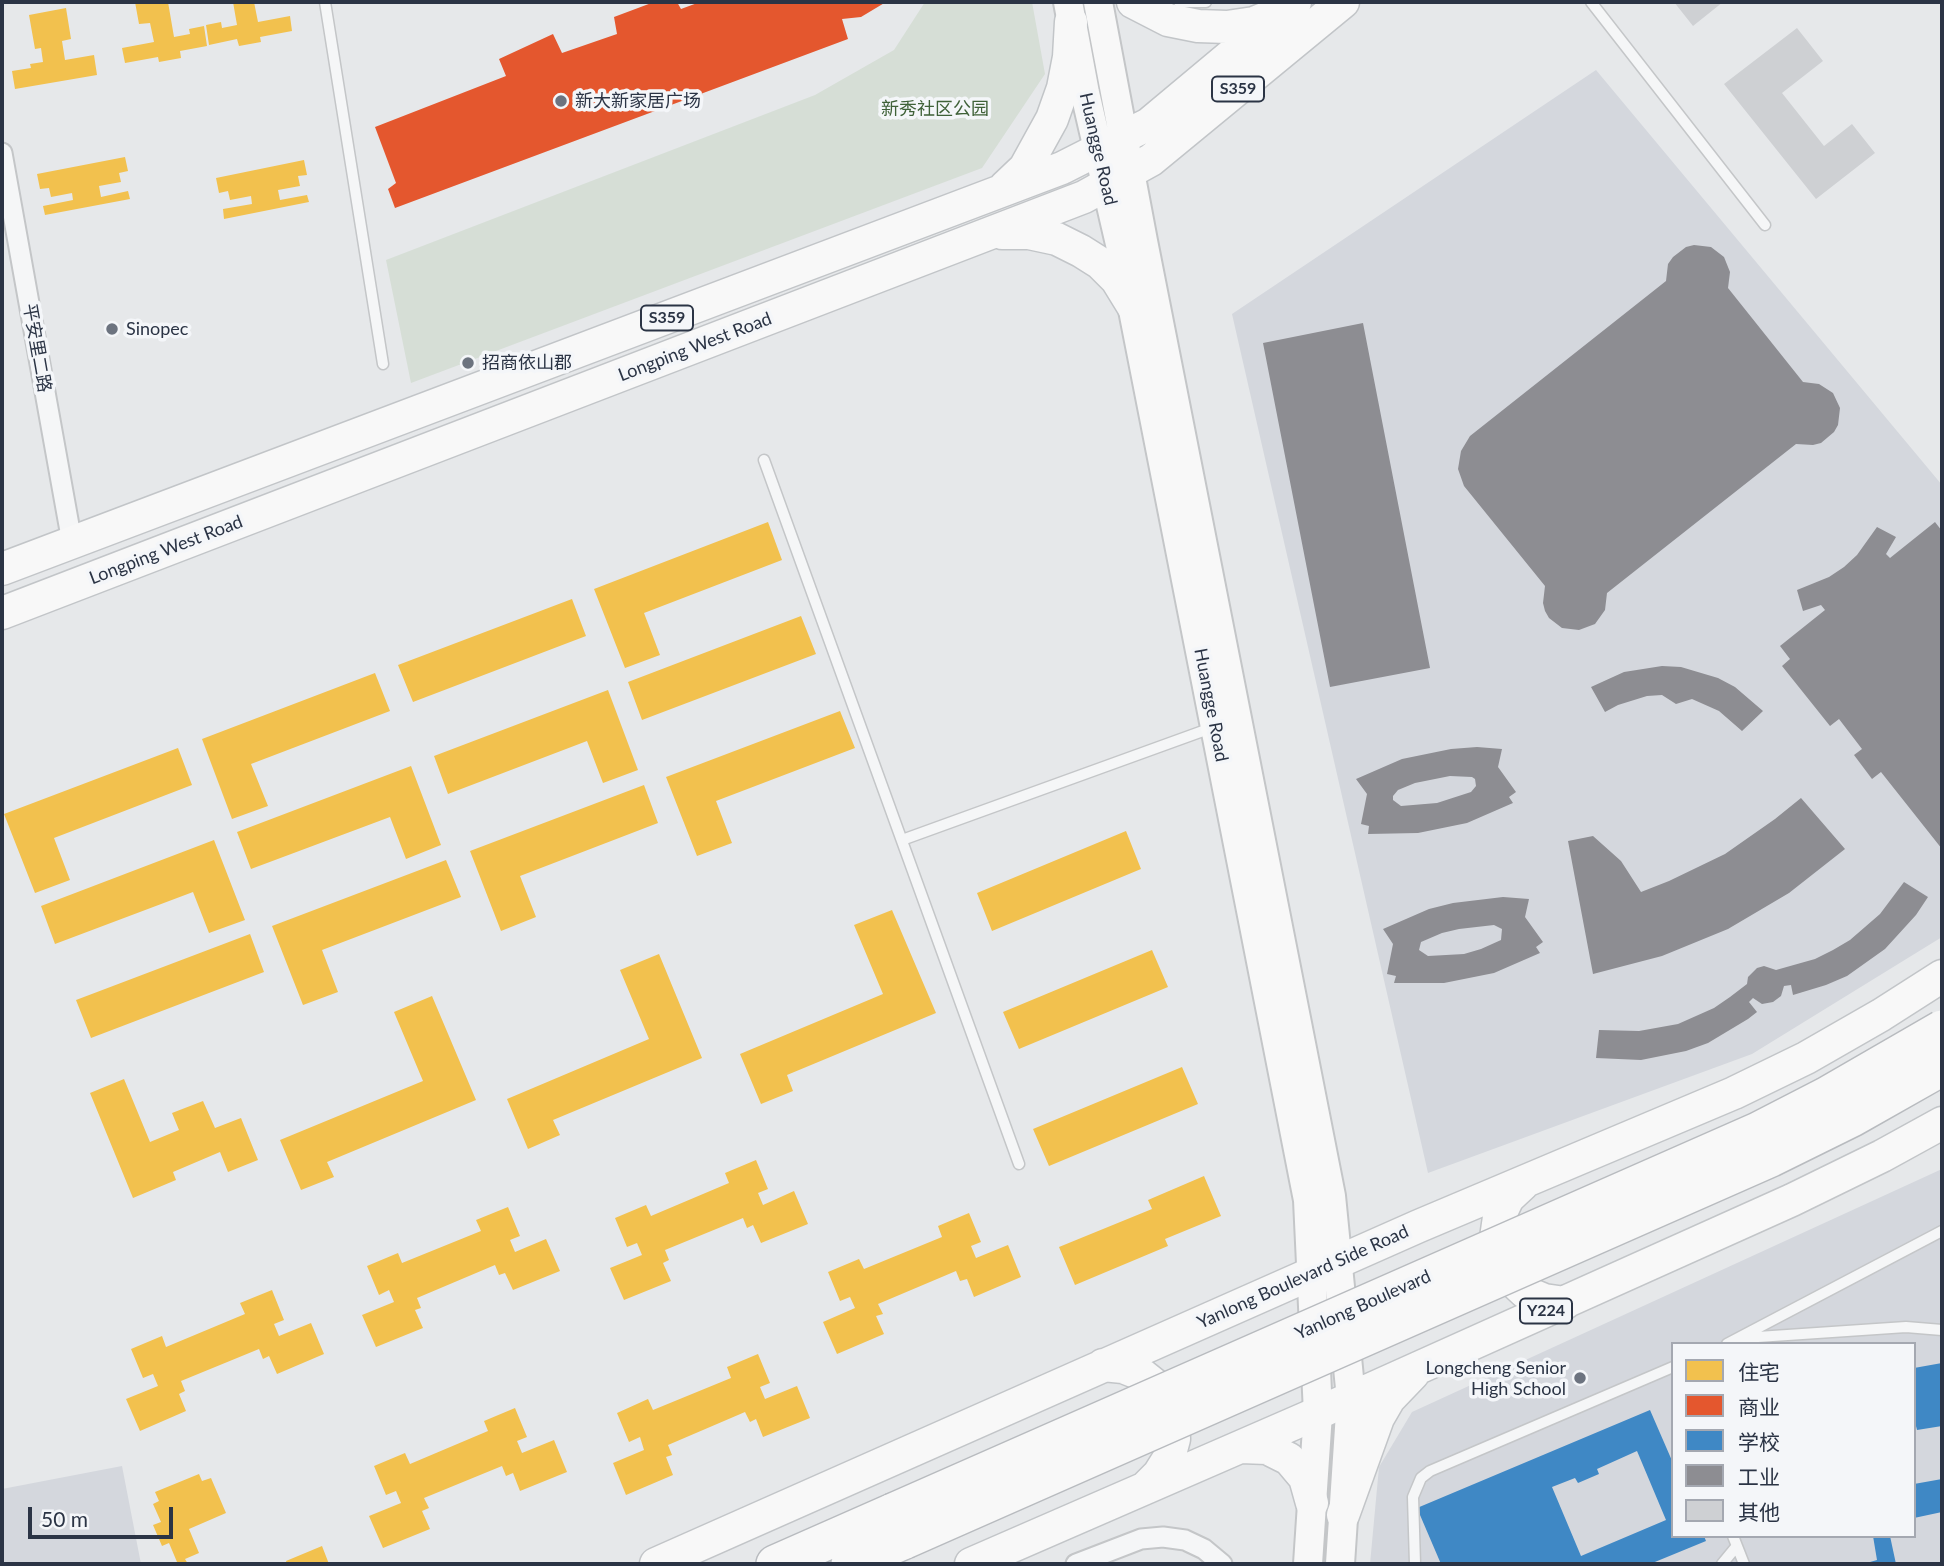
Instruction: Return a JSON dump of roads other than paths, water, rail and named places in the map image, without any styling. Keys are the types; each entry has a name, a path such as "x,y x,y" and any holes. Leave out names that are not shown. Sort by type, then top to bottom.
{"highway":[{"name":"Yanlong Boulevard","path":"850,1564 899,1526 1758,1131 1826,1096 1942,1029"},
{"name":"Yanlong Boulevard","path":"775,1564 899,1526 1771,1158 1852,1118 1942,1067"}],"main road":[{"name":"Huangge Road","path":"1098,2 1111,144 1226,723"},
{"path":"1133,2 1168,20 1198,26 1227,27 1254,23 1289,7"},
{"name":"Longping West Road","path":"2,613 994,233 1118,180 1171,145 1343,2"},
{"name":"Longping West Road","path":"2,569 1054,172 1149,124 1289,7"},
{"name":"Huangge Road","path":"1070,12 1111,144"},
{"path":"998,193 1026,168 1052,119 1065,78 1070,12"},
{"name":"Huangge Road","path":"1118,180 1133,306 1331,1196 1308,1564"},
{"path":"994,233 1029,233 1057,239 1082,251 1100,263 1117,280 1133,306"},
{"path":"794,270 807,304"},
{"path":"166,507 180,545"},
{"name":"Yanlong Boulevard Side Road","path":"656,1564 1435,1219 1734,1093 1806,1058 1881,1015 1942,975"},
{"name":"Y224","path":"971,1564 1318,1413 1792,1200 1942,1123"},
{"path":"1523,1184 1508,1198 1499,1217 1496,1238 1499,1259 1509,1277 1525,1292 1544,1300 1565,1303"},
{"name":"Huangge Road","path":"1325,1268 1351,1398 1340,1564"},
{"path":"1103,1365 1123,1367 1141,1374 1156,1386 1167,1402 1173,1420 1174,1439 1170,1458 1145,1488"},
{"path":"1343,1515 1378,1418 1389,1399 1420,1367"},
{"path":"1241,1447 1266,1448 1289,1459 1305,1478 1312,1503"}],"street":[{"name":"平安里二路","path":"2,153 72,542"},
{"path":"1076,1564 1141,1539 1163,1537 1185,1540 1204,1549 1222,1564"}],"lane":[{"path":"325,2 383,364"},
{"path":"1180,2 1206,2"},
{"path":"1591,2 1765,225"},
{"path":"764,460 1019,1164"},
{"path":"902,840 1226,723"},
{"path":"1732,1342 1942,1231"},
{"path":"1739,1339 1906,1327 1942,1330"},
{"path":"1415,1564 1413,1497 1421,1478 1430,1471 1671,1368"},
{"path":"1722,1564 1734,1542"},
{"path":"1734,1542 1744,1564"}],"place":[{"name":"新大新家居广场","path":"561,101"},
{"name":"Sinopec","path":"112,329"},
{"name":"招商依山郡","path":"468,363"},
{"name":"Longcheng Senior High School","path":"1580,1378"}],"park label":[{"name":"新秀社区公园","path":"935,109"}]}
